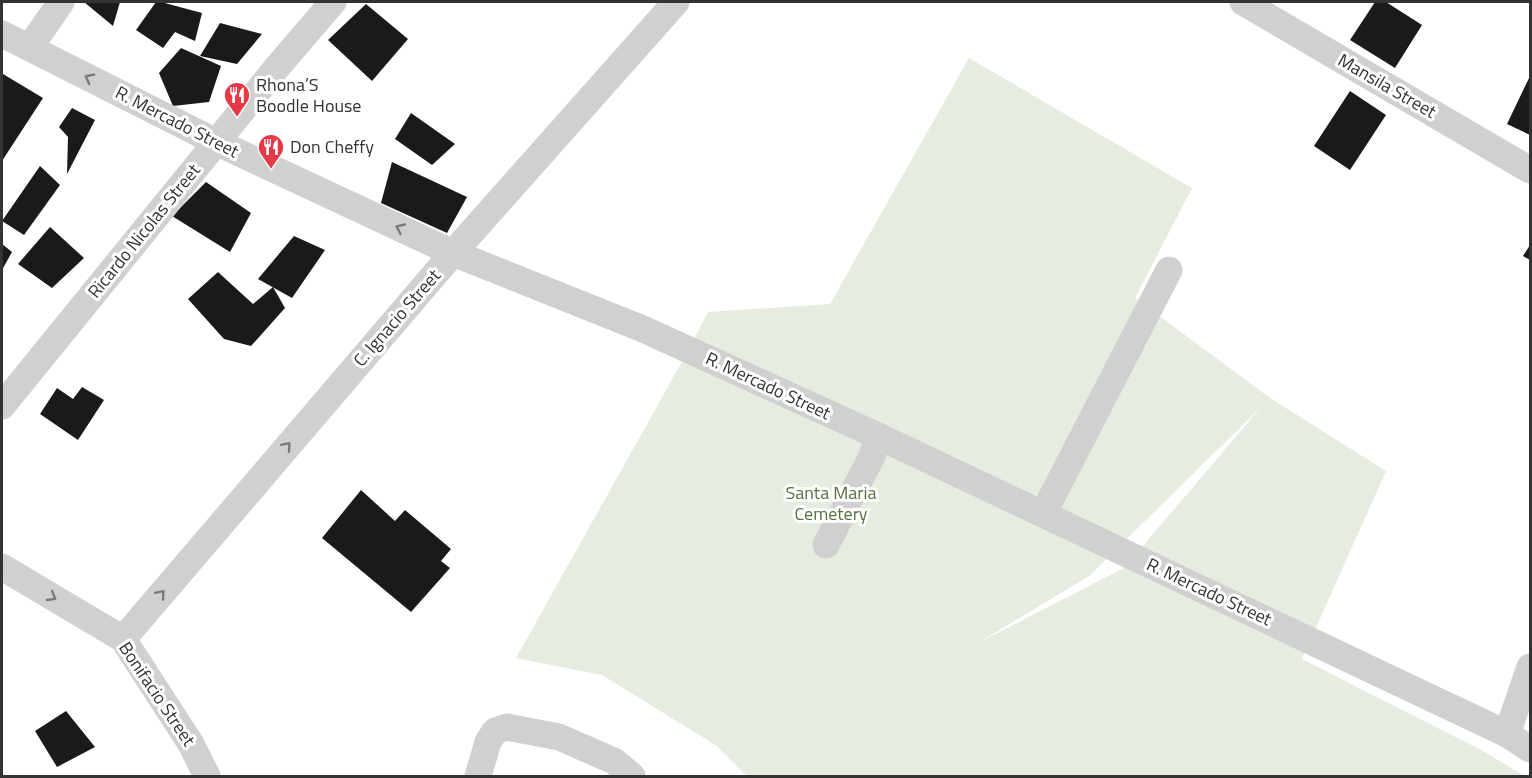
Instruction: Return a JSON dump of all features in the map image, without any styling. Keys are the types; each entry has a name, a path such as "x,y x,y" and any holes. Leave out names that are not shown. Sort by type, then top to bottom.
{"street":[{"path":"30,47 61,2"},
{"name":"Ricardo Nicolas Street","path":"2,406 333,2"},
{"name":"C. Ignacio Street","path":"123,639 453,252 676,2"},
{"name":"Mansila Street","path":"1243,2 1530,170"},
{"name":"R. Mercado Street","path":"2,34 216,142 453,252 643,329 878,436 1507,734 1530,749"},
{"path":"1043,514 1169,270"},
{"path":"826,545 872,456 878,436"},
{"name":"Bonifacio Street","path":"2,567 123,639 191,744 207,777"},
{"path":"1507,734 1530,667"},
{"path":"478,777 488,742 495,731 507,726 559,737 614,761 632,777"}],"green space":[{"name":"Santa Maria Cemetery","path":"969,58 1192,188 1135,298 1270,398 1386,471 1302,659 1481,750 1525,776 747,776 717,746 602,675 516,658 708,312 830,304","holes":["1262,406 1124,568 978,643 1089,576"]}],"building":[{"path":"84,2 120,2 113,26"},
{"path":"156,2 202,13 195,41 175,32 163,48 136,30"},
{"path":"1375,2 1386,2 1422,25 1395,68 1350,40"},
{"path":"366,4 408,39 372,81 328,40"},
{"path":"220,23 262,34 237,64 200,56"},
{"path":"181,48 221,66 209,102 173,106 159,73"},
{"path":"2,75 43,98 2,161"},
{"path":"1530,76 1530,135 1507,124"},
{"path":"1350,91 1386,115 1350,170 1314,146"},
{"path":"72,108 95,120 67,174 68,137 59,127"},
{"path":"411,113 455,144 432,165 395,139"},
{"path":"392,162 467,197 447,233 381,203"},
{"path":"40,166 60,185 24,235 2,221"},
{"path":"206,182 251,213 230,252 172,216"},
{"path":"50,227 84,258 52,288 18,264"},
{"path":"294,236 325,250 292,298 258,279"},
{"path":"2,244 12,252 2,270"},
{"path":"1530,245 1530,260 1523,256"},
{"path":"218,272 253,304 273,287 285,308 251,346 224,339 188,299"},
{"path":"82,387 104,400 78,440 40,414 57,388 73,399"},
{"path":"361,490 395,521 405,510 451,549 441,561 450,568 411,612 322,538"},
{"path":"66,711 95,747 57,767 35,731"}],"place":[{"name":"Rhona’S Boodle House","path":"237,118"},
{"name":"Don Cheffy","path":"271,170"}]}
